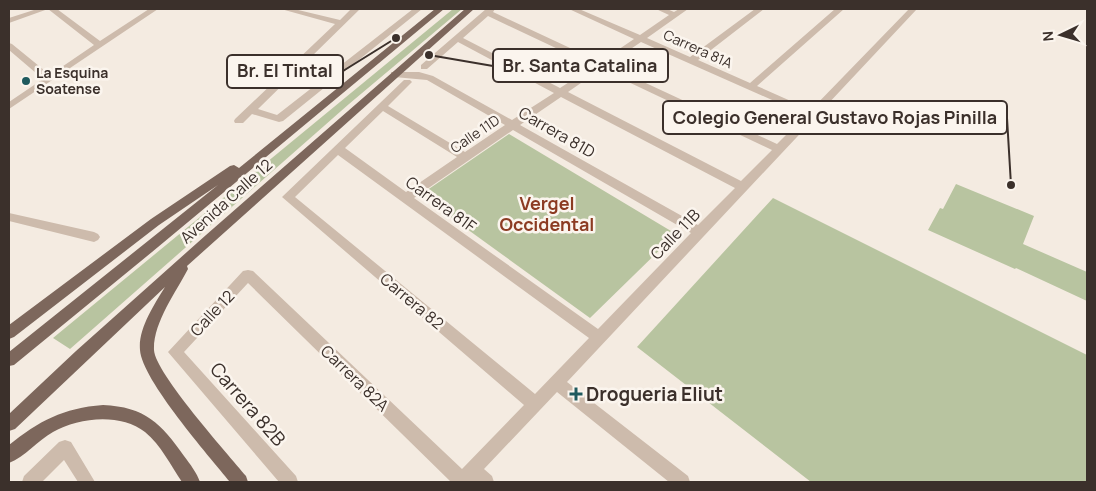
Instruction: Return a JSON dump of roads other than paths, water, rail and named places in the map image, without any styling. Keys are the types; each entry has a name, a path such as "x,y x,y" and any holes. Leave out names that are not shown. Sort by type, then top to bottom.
{"main road":[{"name":"Avenida Calle 12","path":"9,360 148,250 440,9"},
{"name":"Avenida Calle 12","path":"9,424 81,355 187,259 394,74 470,9"},
{"path":"9,333 155,222 291,132"},
{"path":"187,259 159,309 149,335 147,350 151,366 173,398 240,482"},
{"path":"9,455 52,424 85,414 117,412 134,417 152,427 192,482"}],"street":[{"path":"9,20 44,9"},
{"path":"52,9 100,46"},
{"path":"134,9 144,16"},
{"path":"9,106 154,9"},
{"path":"285,9 341,23"},
{"path":"239,122 356,9"},
{"path":"251,110 279,120 418,9"},
{"name":"Carrera 81A","path":"573,9 812,114"},
{"path":"660,9 675,15"},
{"name":"Calle 11D","path":"405,198 684,9"},
{"path":"691,61 760,9"},
{"path":"751,87 840,9"},
{"name":"Calle 11B","path":"465,478 913,9"},
{"path":"424,67 488,11 600,66 779,149"},
{"path":"456,38 743,187"},
{"path":"9,46 49,79"},
{"name":"Carrera 81D","path":"394,74 419,75 430,78 700,232"},
{"path":"338,149 407,82"},
{"path":"382,106 465,157"},
{"name":"Carrera 82","path":"338,149 288,198 535,404"},
{"name":"Carrera 81F","path":"338,149 599,338"},
{"path":"9,217 94,237"},
{"name":"Calle 12","path":"175,352 248,275"},
{"name":"Carrera 82A","path":"248,275 465,478 486,482"},
{"name":"Carrera 82B","path":"175,352 290,482"},
{"path":"556,382 682,482"},
{"path":"30,482 64,448 87,482"}],"place":[{"name":"Br. El Tintal","path":"396,38"},
{"name":"Br. Santa Catalina","path":"429,55"},
{"name":"La Esquina Soatense","path":"26,81"},
{"name":"Colegio General Gustavo Rojas Pinilla","path":"1011,185"},
{"name":"Drogueria Eliut","path":"576,394"}],"district":[{"name":"Vergel Occidental","path":"547,214"}]}
